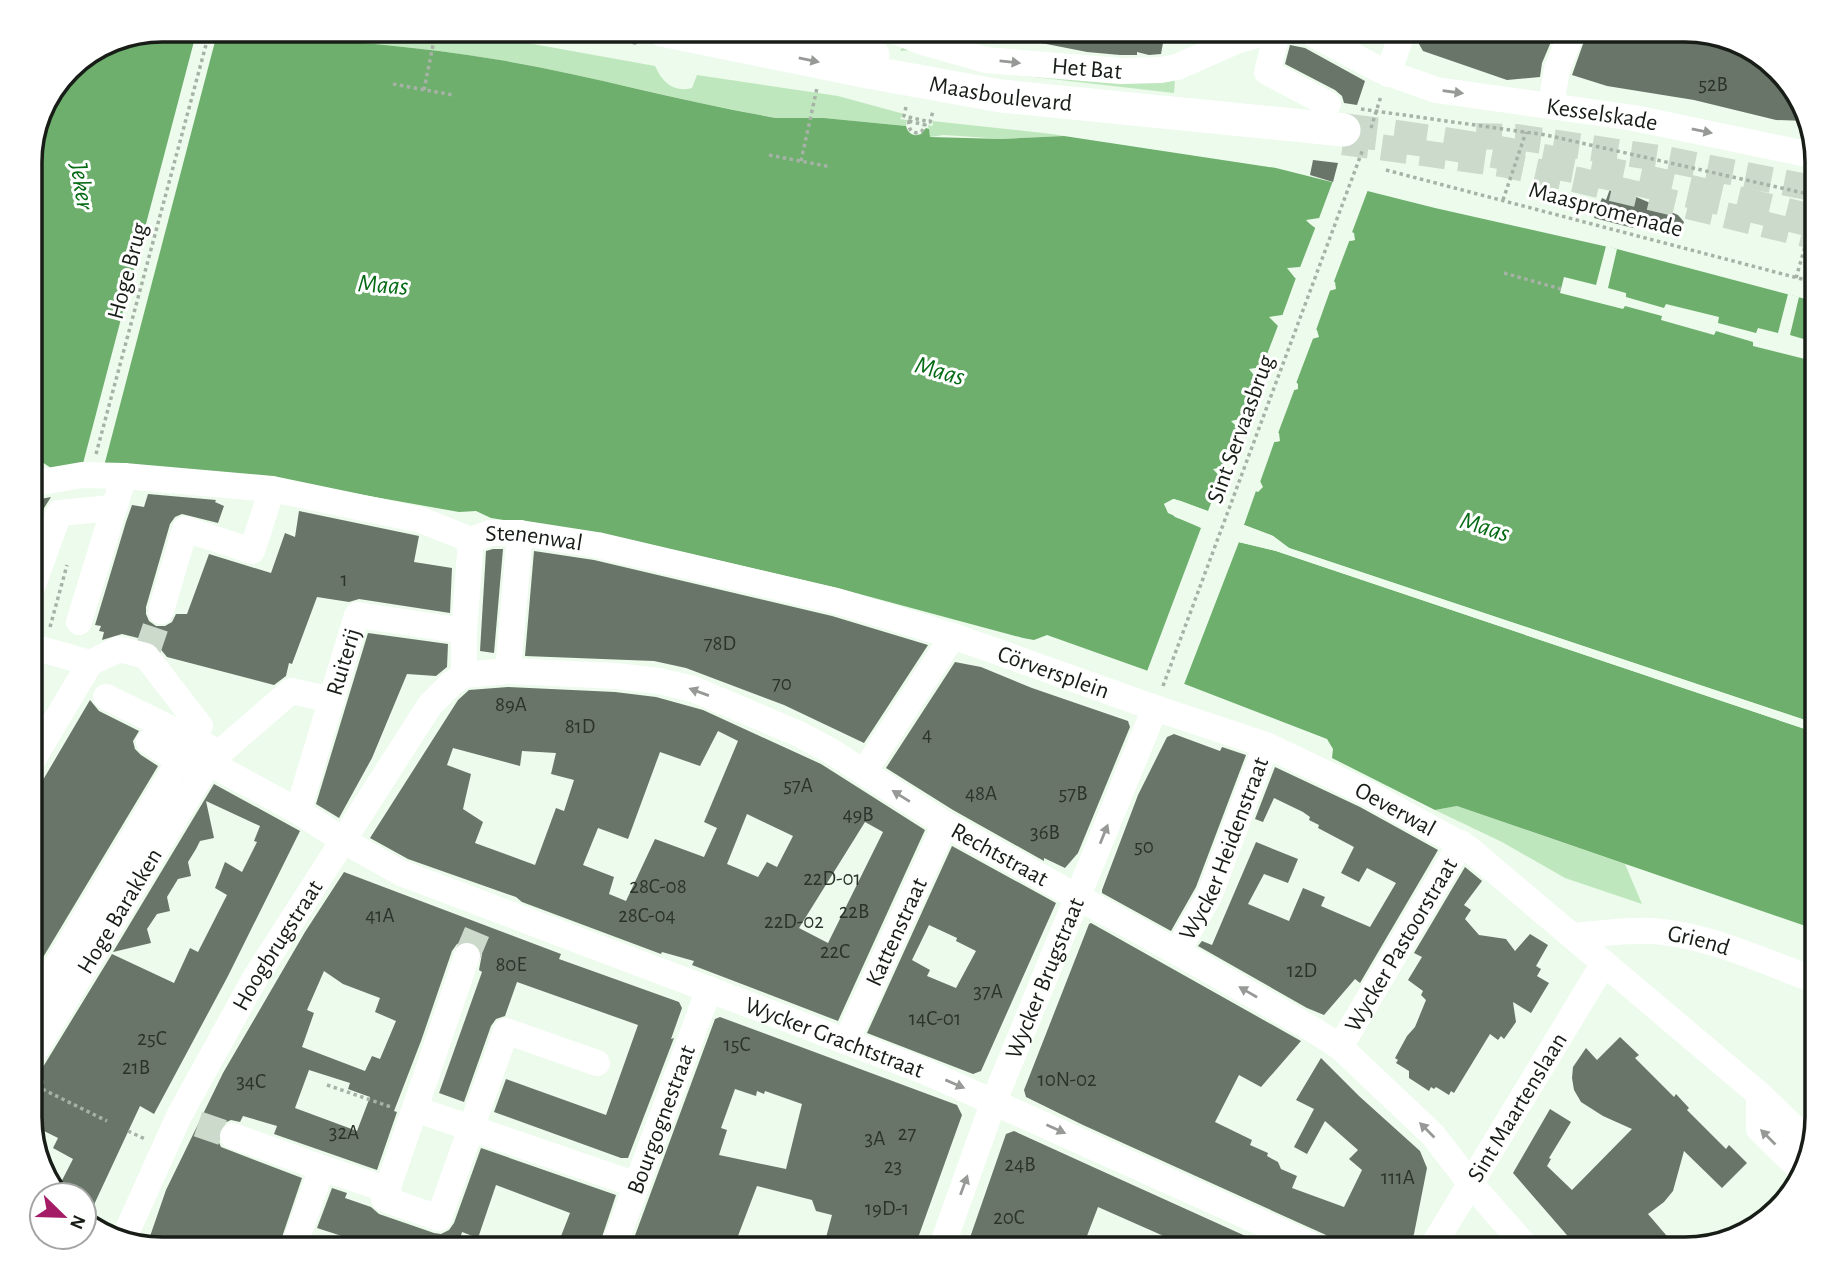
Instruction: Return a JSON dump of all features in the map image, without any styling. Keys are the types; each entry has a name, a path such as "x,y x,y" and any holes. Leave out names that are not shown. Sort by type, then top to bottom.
{"main road":[{"name":"Maasboulevard","path":"712,42 1001,96 1353,118"},
{"name":"Maasboulevard","path":"894,42 930,70 1003,84 1353,118"}],"street":[{"name":"Het Bat","path":"953,42 1002,62 1090,70 1141,71 1183,65 1234,42"},
{"path":"1274,42 1267,72 1353,118"},
{"name":"Kesselskade","path":"1328,42 1388,74 1548,124 1688,128 1804,153"},
{"path":"1388,74 1399,42"},
{"path":"1548,124 1556,69 1568,42"},
{"name":"Stenenwal","path":"42,482 82,475 124,476 272,489 422,520 471,540 490,533 520,533 597,545 889,615 953,636"},
{"path":"42,733 71,657 124,476"},
{"path":"161,611 185,530 252,551 272,489"},
{"path":"42,560 59,513 113,508"},
{"path":"508,671 520,533"},
{"path":"464,675 464,631 471,540"},
{"name":"Ruiterij","path":"298,811 357,615 464,631"},
{"path":"864,772 953,636"},
{"name":"Cörversplein","path":"953,636 1159,697"},
{"path":"71,657 119,649 147,654 198,749"},
{"path":"71,657 240,779 298,811 344,841"},
{"name":"Rechtstraat","path":"464,675 508,671 616,676 659,681 693,689 799,734 945,824 1177,952 1312,1029 1340,1048 1433,1135 1470,1183 1517,1237"},
{"name":"Hoogbrugstraat","path":"127,1232 189,1120 255,978 430,705 464,675"},
{"path":"149,742 198,749 291,691 332,700"},
{"name":"Oeverwal","path":"1159,697 1326,774 1461,843 1604,963 1764,1087 1804,1135"},
{"name":"Wycker Brugstraat","path":"945,1237 994,1101 1159,697"},
{"name":"Wycker Heidenstraat","path":"1177,952 1210,894 1266,745"},
{"name":"Hoge Barakken","path":"42,991 198,749"},
{"name":"Hoge Barakken","path":"42,1037 198,749"},
{"name":"Kattenstraat","path":"846,1042 945,824"},
{"name":"Wycker Grachtstraat","path":"344,841 484,916 709,989 924,1071 1294,1237"},
{"name":"Wycker Pastoorstraat","path":"1340,1048 1461,843"},
{"name":"Griend","path":"1572,936 1632,931 1672,933 1749,956 1805,977"},
{"name":"Sint Maartenslaan","path":"1438,1237 1604,963"},
{"path":"463,966 384,1199 439,1218 506,1031 597,1063"},
{"name":"Bourgognestraat","path":"618,1237 709,989"},
{"path":"1764,1087 1759,1129 1795,1164"},
{"path":"415,1108 637,1185"},
{"path":"233,1136 388,1190"},
{"path":"297,1237 321,1168"}],"path":[{"name":"Hoge Brug","path":"96,455 207,42"},
{"path":"424,90 434,42"},
{"path":"393,84 453,95"},
{"path":"801,161 817,88"},
{"path":"907,106 904,116 918,121 925,125 918,133 909,128 909,121 918,121 930,122 933,111"},
{"path":"1353,118 1526,132 1548,124 1805,193"},
{"name":"Sint Servaasbrug","path":"1159,697 1350,184 1353,118"},
{"path":"1503,200 1526,132"},
{"path":"769,155 831,167"},
{"name":"Maaspromenade","path":"1386,170 1805,280"},
{"path":"1796,278 1805,247"},
{"path":"1504,273 1561,289"},
{"path":"67,565 71,657"},
{"path":"327,1085 385,1105"},
{"path":"42,1089 107,1121"}],"shaded area":[{"path":"350,42 522,42 655,66 669,85 680,89 692,88 697,75 838,96 904,114 900,119 907,120 906,126 824,118 777,118 535,66 414,48"},
{"path":"906,43 1175,80 1174,93 1008,74 910,50 900,51"},
{"path":"932,121 1064,136 1003,139 944,135 930,137 928,125 933,126"},
{"path":"1457,806 1625,864 1642,904 1565,878 1502,842 1435,810"}],"water":[{"path":"346,42 414,48 535,66 776,118 824,118 906,126 910,133 916,135 926,128 929,129 930,137 1003,139 1064,136 1276,168 1435,208 1617,249 1805,299 1805,720 1289,548 1273,536 1181,501 1173,499 1164,504 1175,517 1238,542 1276,551 1805,729 1805,926 1457,806 1435,810 1332,758 1333,749 1327,739 1047,635 1034,640 1023,638 841,589 622,538 491,518 476,511 459,512 324,488 51,468 42,462 42,154 46,131 54,109 67,89 83,72 102,58 138,44","holes":["1319,218 1354,233 1355,240 1329,236 1306,220","1300,267 1335,282 1336,289 1329,291 1295,278 1287,268","1282,315 1317,330 1319,337 1312,339 1278,326 1269,317","1262,367 1295,381 1298,389 1291,391 1257,379 1249,369","1244,418 1279,433 1280,441 1262,440 1231,421","1226,467 1260,481 1263,487 1258,492 1222,479 1213,469"]}],"pier":[{"path":"194,42 215,42 103,470 81,471"},
{"path":"1334,178 1369,187 1351,235 1318,221"},
{"path":"1316,226 1350,239 1333,284 1299,270"},
{"path":"1606,246 1617,249 1608,288 1626,293 1626,297 1664,308 1666,304 1719,317 1718,323 1756,333 1758,328 1778,333 1788,294 1799,297 1790,335 1805,339 1805,359 1753,346 1753,342 1716,331 1714,335 1661,320 1662,316 1625,306 1623,309 1560,293 1564,277 1596,285"},
{"path":"1297,275 1331,288 1315,333 1281,319"},
{"path":"1279,323 1314,336 1295,386 1261,370"},
{"path":"1259,375 1295,388 1277,436 1241,422"},
{"path":"1240,426 1275,440 1259,485 1223,471"},
{"path":"1222,474 1257,488 1244,525 1273,536 1289,548 1805,720 1805,724 1288,551 1271,539 1180,505 1174,503 1168,506 1170,511 1239,538 1277,548 1805,726 1805,729 1276,551 1239,542 1183,687 1146,674 1201,528 1168,513 1164,504 1174,499 1208,511"}],"building":[{"path":"1036,42 1163,42 1161,54 1137,52 1137,55 1120,55"},
{"path":"1551,42 1542,63 1540,77 1507,80 1423,51 1419,44"},
{"path":"1584,42 1685,42 1716,46 1752,62 1764,72 1785,95 1797,121 1776,120 1694,100 1607,86 1572,75"},
{"path":"1290,45 1305,48 1365,81 1357,105 1344,103 1342,96 1335,90 1285,64"},
{"path":"1313,160 1338,163 1333,182 1310,175"},
{"path":"1611,186 1678,215 1684,222 1682,227 1677,232 1635,222 1633,228 1594,218 1602,198 1606,200"},
{"path":"148,494 216,500 215,502 224,506 218,523 182,514 175,517 170,524 146,607 149,621 156,626 165,626 172,622 176,614 187,614 209,554 271,573 285,533 295,537 299,511 419,536 414,562 452,568 450,613 359,599 349,602 317,597 292,664 289,663 286,676 274,685 167,657 150,641 122,634 102,640 104,632 99,631 101,626 95,625 126,522 132,505 144,507"},
{"path":"51,497 42,514 42,499"},
{"path":"503,549 494,653 480,651 486,551"},
{"path":"534,551 594,560 832,616 928,645 864,743 784,705 686,668 654,661 525,656"},
{"path":"368,633 448,644 447,667 436,676 407,674 372,758 339,818 316,804"},
{"path":"955,662 981,667 1032,688 1128,721 1130,727 1078,853 1065,868 1044,858 1044,861 953,810 886,768"},
{"path":"508,687 615,692 656,697 703,710 821,764 925,830 838,1021 692,965 694,961 662,952 661,954 522,902 516,897 408,859 370,838 458,700 469,690","holes":["718,731 738,741 704,822 717,828 704,857 655,839 626,901 609,894 614,877 583,865 598,828 628,839 660,752 700,766","453,748 520,766 522,751 556,753 551,774 574,780 564,811 556,808 535,865 475,843 483,822 463,809 471,774 447,765","747,814 793,836 777,867 767,862 758,877 727,864","865,822 883,832 828,943 799,928"]},
{"path":"90,700 99,711 139,731 133,741 135,749 158,766 42,959 42,782"},
{"path":"1174,734 1220,751 1222,747 1246,755 1196,887 1171,931 1102,893 1102,890 1138,795 1167,737"},
{"path":"1275,767 1360,807 1438,850 1360,983 1355,979 1324,1015 1198,946 1202,941 1212,945 1256,842 1298,859 1288,883 1264,874 1248,904 1289,921 1303,888 1325,897 1321,906 1370,927 1396,883 1367,868 1359,882 1341,873 1354,847 1318,828 1319,825 1309,820 1310,817 1303,812 1274,798 1263,822 1255,819"},
{"path":"214,784 300,831 228,976 154,1114 140,1106 98,1196 98,1181 62,1181 73,1159 53,1148 58,1138 43,1130 42,1068 112,954 174,983 190,948 198,952 227,895 215,888 225,862 242,872 257,842 254,841 260,826 206,801 214,838 200,841 188,862 191,876 178,879 167,897 170,911 157,914 147,929 151,943 113,952"},
{"path":"952,846 1056,903 981,1071 973,1074 867,1033","holes":["929,925 957,938 956,941 976,951 956,988 927,976 930,970 912,960"]},
{"path":"1465,867 1482,881 1464,905 1471,910 1465,919 1479,935 1506,939 1515,951 1530,934 1548,945 1536,966 1541,969 1537,976 1549,983 1531,1013 1513,1002 1516,1022 1504,1039 1501,1036 1498,1040 1490,1034 1454,1093 1451,1091 1449,1095 1436,1087 1431,1087 1429,1091 1409,1078 1409,1071 1396,1063 1398,1060 1395,1058 1415,1027 1426,1000 1421,995 1423,991 1408,980 1422,957 1414,953"},
{"path":"344,872 561,954 559,959 679,1002 682,1008 671,1039 674,1038 628,1158 621,1158 494,1112 506,1079 606,1115 638,1025 517,982 505,1016 496,1019 491,1026 464,1102 439,1093 482,972 479,970 482,954 479,946 473,941 457,944 452,951 394,1111 397,1112 377,1170 274,1134 277,1126 243,1116 240,1122 231,1120 222,1124 217,1138 221,1147 302,1178 282,1237 150,1236 166,1190 223,1073 305,932","holes":["324,971 343,984 380,998 375,1012 396,1021 380,1059 372,1056 365,1071 302,1047 314,1013 307,1010","309,1070 350,1083 348,1089 370,1097 357,1131 295,1108"]},
{"path":"1089,924 1301,1041 1261,1087 1239,1075 1215,1122 1252,1140 1250,1145 1268,1153 1267,1156 1278,1162 1281,1169 1297,1176 1292,1188 1344,1207 1362,1170 1349,1159 1358,1150 1325,1121 1307,1154 1294,1147 1314,1109 1296,1100 1321,1058 1420,1151 1427,1168 1413,1237 1329,1237 1026,1097 1024,1090"},
{"path":"720,1017 957,1105 962,1115 918,1237 826,1237 832,1215 816,1211 812,1200 757,1186 738,1237 634,1237 715,1019","holes":["735,1089 756,1096 757,1091 764,1094 765,1091 802,1104 786,1169 719,1155 727,1130 721,1128"]},
{"path":"1620,1037 1639,1055 1635,1058 1674,1097 1676,1094 1689,1108 1687,1110 1726,1149 1729,1145 1747,1163 1722,1188 1684,1151 1673,1191 1648,1214 1668,1237 1569,1237 1513,1173 1550,1109 1571,1122 1547,1166 1572,1190 1632,1129 1581,1102 1574,1090 1573,1067 1586,1048 1597,1060"},
{"path":"1014,1131 1248,1237 1166,1237 1098,1207 1087,1237 970,1237 1006,1134"},
{"path":"481,1148 616,1195 602,1237 561,1237 570,1213 496,1185 478,1237 462,1232 461,1237 345,1237 317,1228 332,1188 347,1193 345,1198 371,1207 379,1214 434,1233 441,1234 449,1230 454,1223"}],"tunnel":[{"path":"1344,130 1463,146 1582,168 1805,219"},
{"path":"1476,136 1517,137 1665,159 1805,187"},
{"path":"1343,142 1502,164 1805,234"},
{"path":"147,652 161,611"},
{"path":"467,956 480,925"},
{"path":"198,1124 233,1136"}],"water label":[{"name":"Jeker","path":"83,186"},
{"name":"Maas","path":"383,284"},
{"name":"Maas","path":"940,370"},
{"name":"Maas","path":"1485,526"}]}
